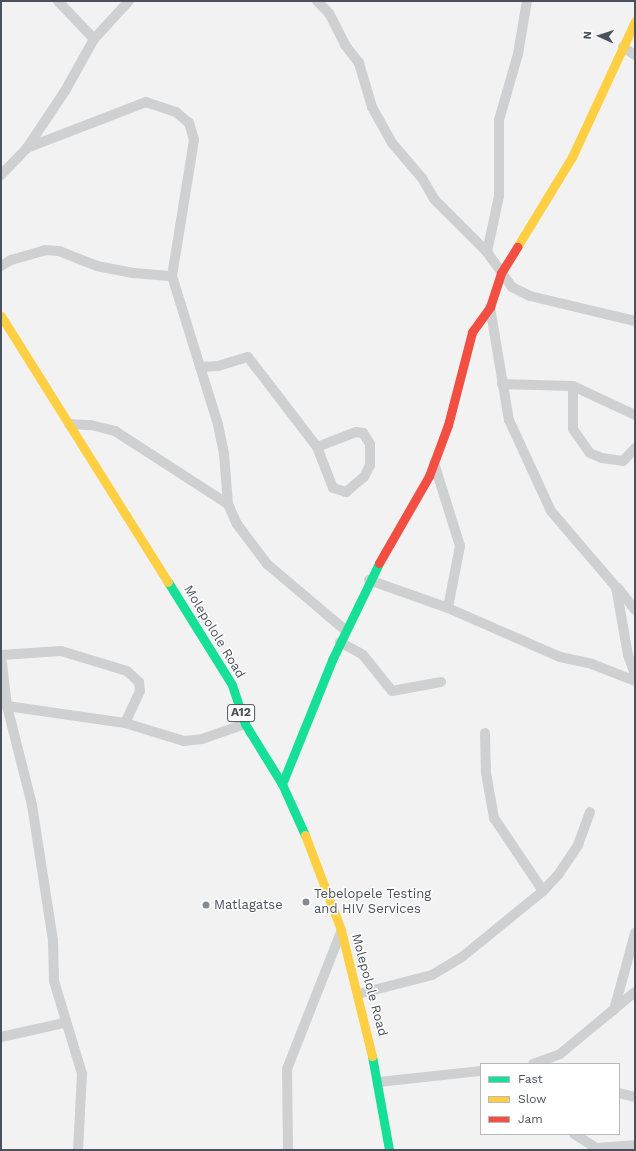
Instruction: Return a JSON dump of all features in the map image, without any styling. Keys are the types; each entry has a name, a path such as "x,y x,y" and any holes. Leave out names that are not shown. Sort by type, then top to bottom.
{"main road":[{"path":"282,784 345,630 369,580 434,463 448,425 472,332 490,307 501,273 572,157 635,21"},
{"name":"Molepolole Road","path":"1,316 232,686 245,724 282,784 317,863 341,930 379,1082 389,1150"}],"street":[{"path":"58,1 94,39"},
{"path":"1,176 27,148 65,91 94,39 129,1"},
{"path":"317,1 329,13 345,45 359,63 372,107 392,143 405,155 448,217 486,252 512,287 530,296 635,321"},
{"path":"486,252 499,196 499,120 518,54 527,1"},
{"path":"623,47 635,54"},
{"path":"27,148 146,102 176,112 189,123 194,140 172,276 200,367 224,454 228,504 242,532 267,564 345,630"},
{"path":"1,266 11,260 45,250 59,251 90,264 126,272 172,276"},
{"path":"490,307 500,350 502,384 509,420 551,512 635,610"},
{"path":"200,367 218,366 248,358 316,447 333,488 346,492 364,477 370,464 370,444 363,433 356,432 316,447"},
{"path":"502,384 573,386 635,415"},
{"path":"573,386 573,429 590,453 602,458 624,461 635,448"},
{"path":"69,424 92,424 115,431 228,504"},
{"path":"434,463 460,546 448,608"},
{"path":"369,580 448,608 560,657 592,664 635,681"},
{"path":"616,587 628,655 635,674"},
{"path":"340,642 362,655 392,691 441,682"},
{"path":"78,1150 82,1074 64,1023 54,981 54,940 32,805 7,706 1,655 61,651 127,671 139,682 140,691 125,723"},
{"path":"7,706 125,723 184,741 202,739 245,724"},
{"path":"485,734 486,773 494,818 543,891"},
{"path":"358,994 448,967 543,891 578,845 590,812"},
{"path":"288,1150 286,1069 341,930"},
{"path":"614,1012 635,933"},
{"path":"536,1063 560,1054 614,1012 635,992"},
{"path":"1,1037 64,1023"},
{"path":"379,1082 480,1071"},
{"path":"620,1093 635,1097"},
{"path":"576,1135 596,1148 635,1145"}],"traffic: fast":[{"path":"282,784 332,660 379,563"},
{"path":"168,582 232,685 245,724 282,784 305,835"},
{"path":"372,1056 389,1150"}],"traffic: slow":[{"path":"517,247 572,157 635,21"},
{"path":"1,316 168,582"},
{"path":"305,835 341,930 372,1056"}],"traffic: jam":[{"path":"379,563 429,476 448,425 472,332 490,307 501,273 517,247"}],"place":[{"name":"Tebelopele Testing and HIV Services","path":"306,902"},
{"name":"Matlagatse","path":"206,905"}]}
